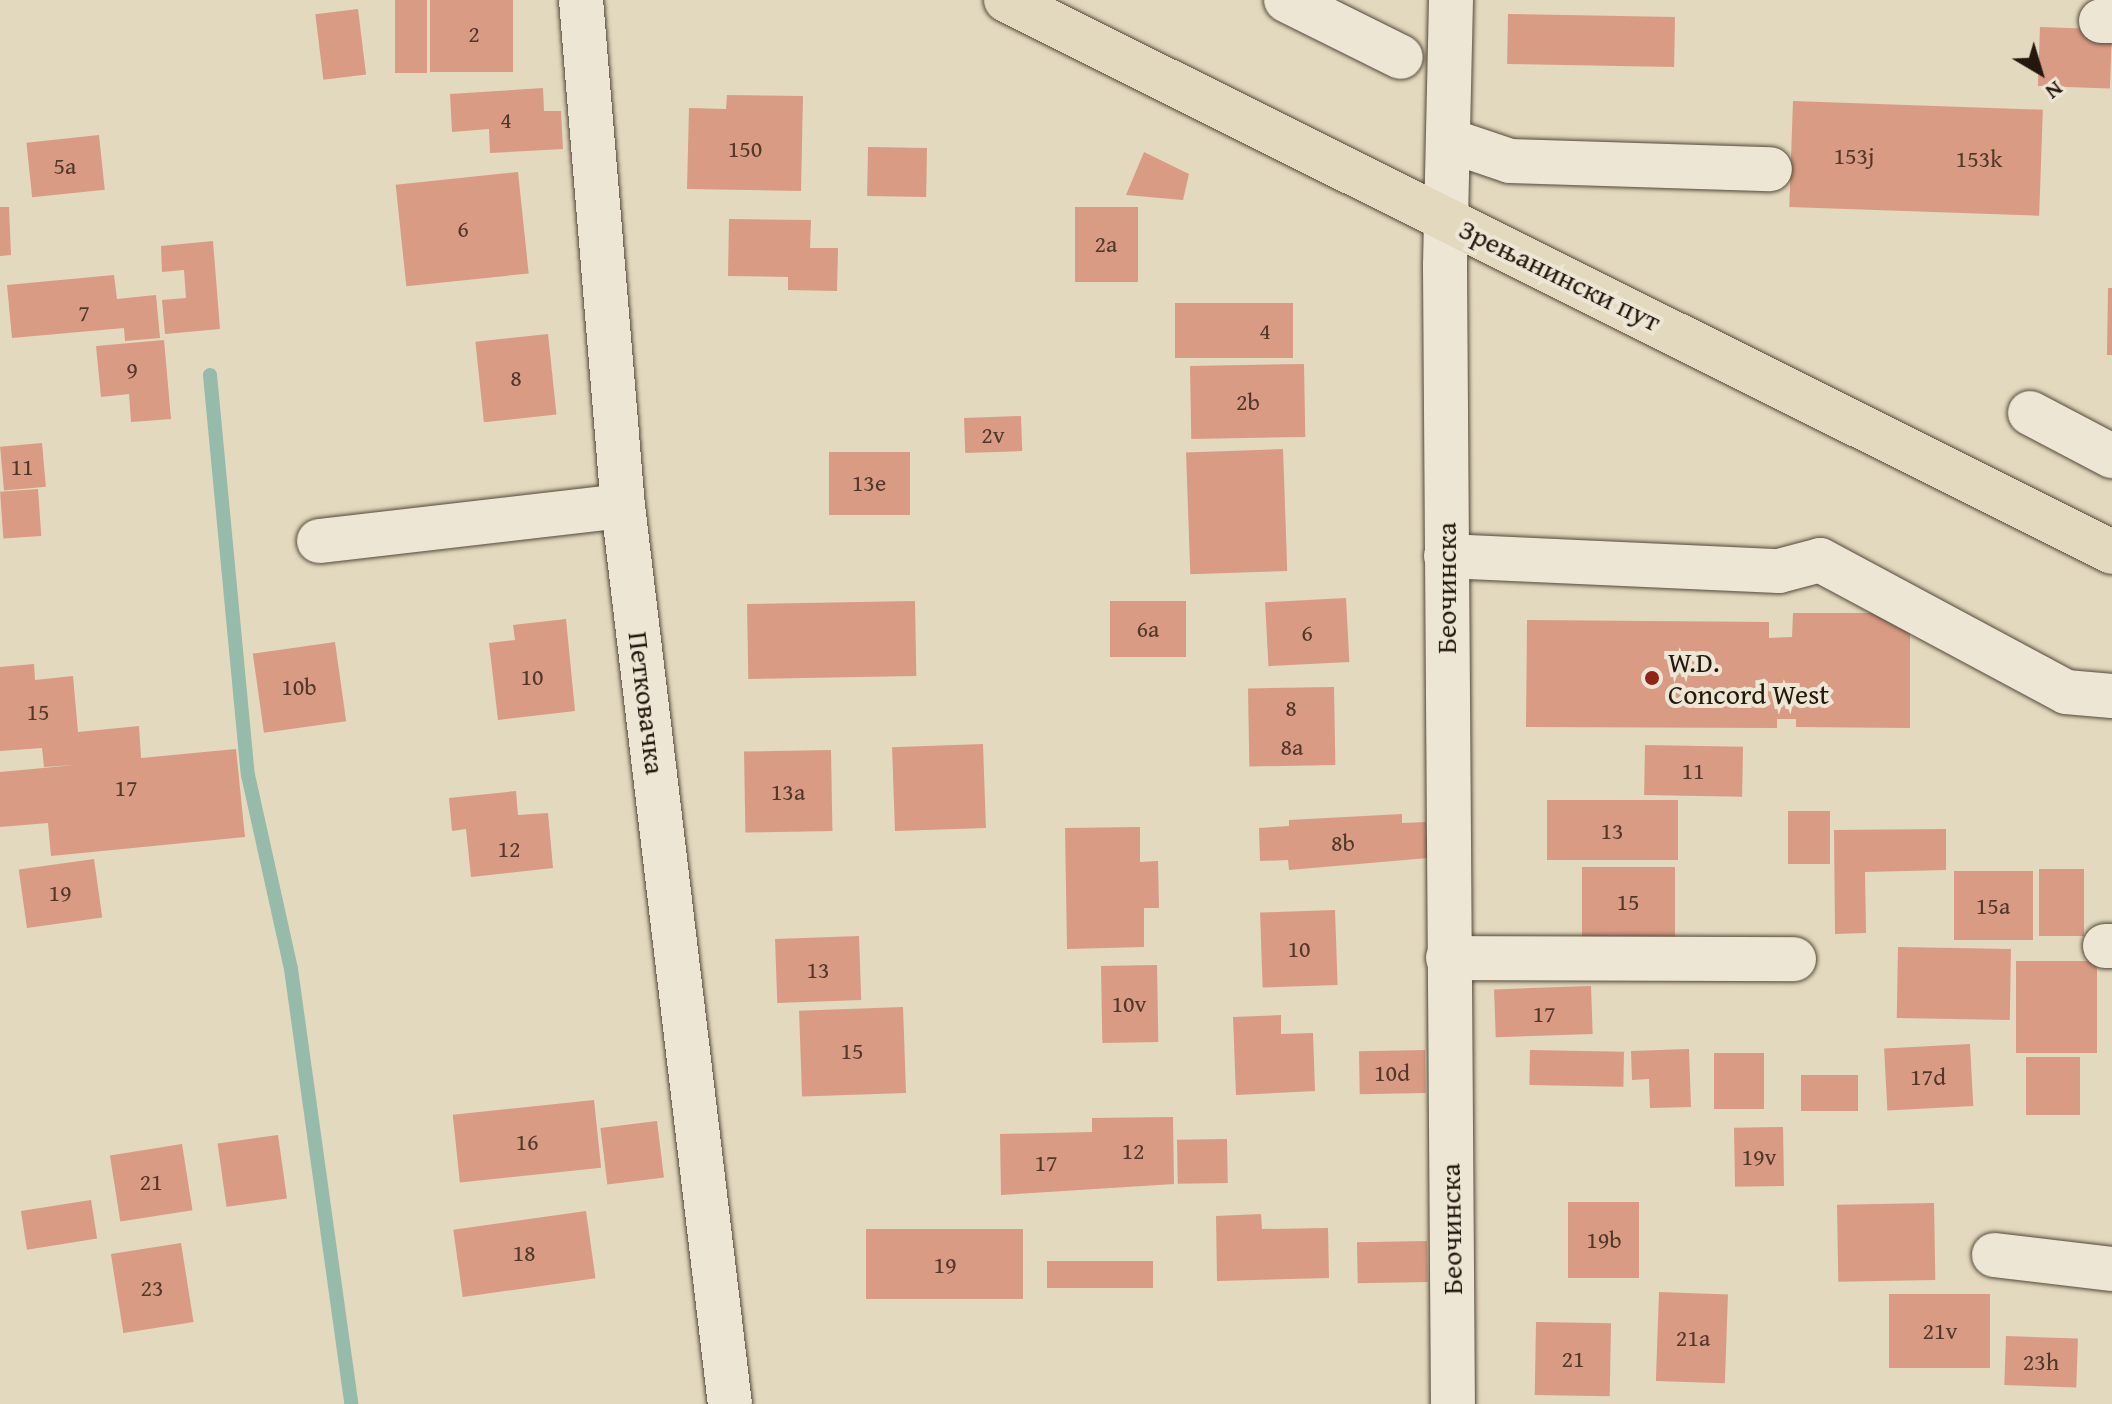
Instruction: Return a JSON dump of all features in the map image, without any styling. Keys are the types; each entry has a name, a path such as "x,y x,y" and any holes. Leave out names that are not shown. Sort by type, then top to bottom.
{"main road":[{"name":"Зрењанински пут","path":"1006,0 2112,552"}],"street":[{"name":"Петковачка","path":"581,0 623,506 730,1404"},
{"path":"1286,0 1401,57"},
{"name":"Беочинска","path":"1451,0 1445,219 1453,1404"},
{"path":"1448,140 1510,161 1770,169"},
{"path":"2030,413 2112,456"},
{"path":"319,541 623,506"},
{"path":"1446,556 1779,571 1820,560 2066,692 2109,693"},
{"path":"1448,958 1794,959"},
{"path":"1994,1255 2112,1269"}],"building":[{"path":"395,0 427,0 427,73 395,73"},
{"path":"430,0 513,0 513,72 430,72"},
{"path":"358,9 366,75 323,80 315,14"},
{"path":"1508,14 1675,17 1674,67 1507,64"},
{"path":"2040,27 2112,30 2110,88 2038,86"},
{"path":"543,88 544,111 561,111 563,149 490,153 489,129 452,132 450,94"},
{"path":"727,95 803,96 801,191 687,189 689,108 726,109"},
{"path":"1793,101 2043,110 2039,216 1789,207"},
{"path":"99,135 105,190 32,197 26,143"},
{"path":"868,147 927,148 926,197 867,196"},
{"path":"1144,152 1189,174 1183,200 1126,195"},
{"path":"518,172 529,273 406,286 396,185"},
{"path":"0,207 9,207 11,255 0,256"},
{"path":"1075,207 1138,207 1138,282 1075,282"},
{"path":"729,219 811,220 810,248 838,248 837,291 788,290 788,277 728,276"},
{"path":"213,241 220,329 165,334 162,300 186,298 184,270 162,272 161,246"},
{"path":"114,275 117,299 156,295 160,338 125,341 124,328 12,338 7,285"},
{"path":"2108,288 2112,288 2112,355 2107,355"},
{"path":"1175,303 1293,303 1293,358 1175,358"},
{"path":"548,334 556,415 484,422 475,342"},
{"path":"164,340 171,419 131,422 129,394 101,397 96,346"},
{"path":"1304,364 1305,437 1191,439 1190,366"},
{"path":"1021,416 1022,451 965,453 964,418"},
{"path":"42,443 46,487 4,490 0,447"},
{"path":"1283,449 1287,571 1190,574 1186,452"},
{"path":"829,452 910,452 910,515 829,515"},
{"path":"38,489 41,536 3,539 0,492"},
{"path":"1346,598 1349,662 1268,666 1265,602"},
{"path":"915,601 916,676 748,679 747,604"},
{"path":"1110,601 1186,601 1186,657 1110,657"},
{"name":"W.D. Concord West","path":"1793,613 1910,613 1910,728 1796,727 1796,719 1777,719 1777,728 1526,727 1527,620 1769,622 1769,638 1792,637"},
{"path":"566,619 575,711 498,720 489,643 515,640 513,625"},
{"path":"335,642 346,721 264,733 253,654"},
{"path":"34,664 35,680 73,676 78,732 139,726 141,758 236,749 245,837 51,856 48,823 0,827 0,772 75,765 44,767 42,748 0,751 0,667"},
{"path":"1334,687 1335,765 1249,766 1248,689"},
{"path":"983,744 986,828 895,831 892,747"},
{"path":"1645,745 1743,747 1742,797 1644,795"},
{"path":"831,750 832,831 745,833 744,752"},
{"path":"516,791 518,815 548,813 553,868 471,877 466,829 452,831 449,798"},
{"path":"1547,800 1678,800 1678,860 1547,860"},
{"path":"1788,811 1830,811 1830,864 1788,864"},
{"path":"1402,814 1402,823 1426,822 1428,858 1289,870 1288,860 1260,861 1259,828 1289,826 1289,820"},
{"path":"1140,827 1140,862 1158,861 1159,908 1144,908 1144,947 1067,949 1065,828"},
{"path":"1946,829 1946,870 1865,872 1866,933 1835,934 1834,830"},
{"path":"94,859 102,917 27,928 19,870"},
{"path":"1582,867 1675,867 1675,937 1582,937"},
{"path":"2039,869 2084,869 2084,936 2039,936"},
{"path":"1954,871 2033,871 2033,940 1954,940"},
{"path":"1335,910 1338,985 1263,988 1260,913"},
{"path":"859,936 861,1000 777,1003 775,939"},
{"path":"1898,947 2011,949 2010,1020 1897,1018"},
{"path":"2016,961 2097,961 2097,1053 2016,1053"},
{"path":"1157,965 1158,1042 1102,1043 1101,966"},
{"path":"1591,986 1593,1034 1496,1037 1494,989"},
{"path":"903,1007 906,1093 802,1097 799,1011"},
{"path":"1281,1015 1281,1034 1313,1033 1315,1091 1236,1095 1233,1017"},
{"path":"1970,1044 1973,1106 1887,1110 1884,1049"},
{"path":"1689,1049 1691,1107 1650,1108 1649,1079 1632,1080 1631,1051"},
{"path":"1425,1050 1426,1093 1360,1094 1359,1051"},
{"path":"1530,1050 1624,1052 1623,1087 1529,1085"},
{"path":"1714,1053 1764,1053 1764,1109 1714,1109"},
{"path":"2026,1057 2080,1057 2080,1115 2026,1115"},
{"path":"1801,1075 1858,1075 1858,1111 1801,1111"},
{"path":"594,1100 601,1168 460,1182 453,1115"},
{"path":"1173,1117 1174,1184 1001,1195 1000,1134 1092,1132 1092,1118"},
{"path":"657,1121 664,1178 607,1185 600,1128"},
{"path":"1783,1127 1784,1186 1735,1187 1734,1128"},
{"path":"278,1135 287,1198 227,1207 218,1143"},
{"path":"1227,1139 1228,1183 1178,1184 1177,1140"},
{"path":"182,1144 192,1210 120,1222 110,1155"},
{"path":"91,1200 97,1239 27,1250 21,1211"},
{"path":"1568,1202 1639,1202 1639,1278 1568,1278"},
{"path":"1934,1203 1935,1280 1838,1282 1837,1205"},
{"path":"586,1211 595,1278 463,1297 453,1230"},
{"path":"1261,1214 1262,1229 1328,1228 1329,1278 1217,1281 1216,1216"},
{"path":"866,1229 1023,1229 1023,1299 866,1299"},
{"path":"1427,1241 1428,1282 1358,1283 1357,1242"},
{"path":"181,1243 194,1322 123,1333 111,1254"},
{"path":"1047,1261 1153,1261 1153,1288 1047,1288"},
{"path":"1659,1292 1728,1294 1725,1383 1656,1381"},
{"path":"1889,1294 1990,1294 1990,1368 1889,1368"},
{"path":"1536,1322 1611,1323 1610,1396 1535,1395"},
{"path":"2006,1336 2078,1339 2076,1387 2004,1385"}],"waterway":[{"path":"210,375 248,775 291,969 351,1404"}],"place":[{"name":"W.D. Concord West","path":"1652,678"}]}
